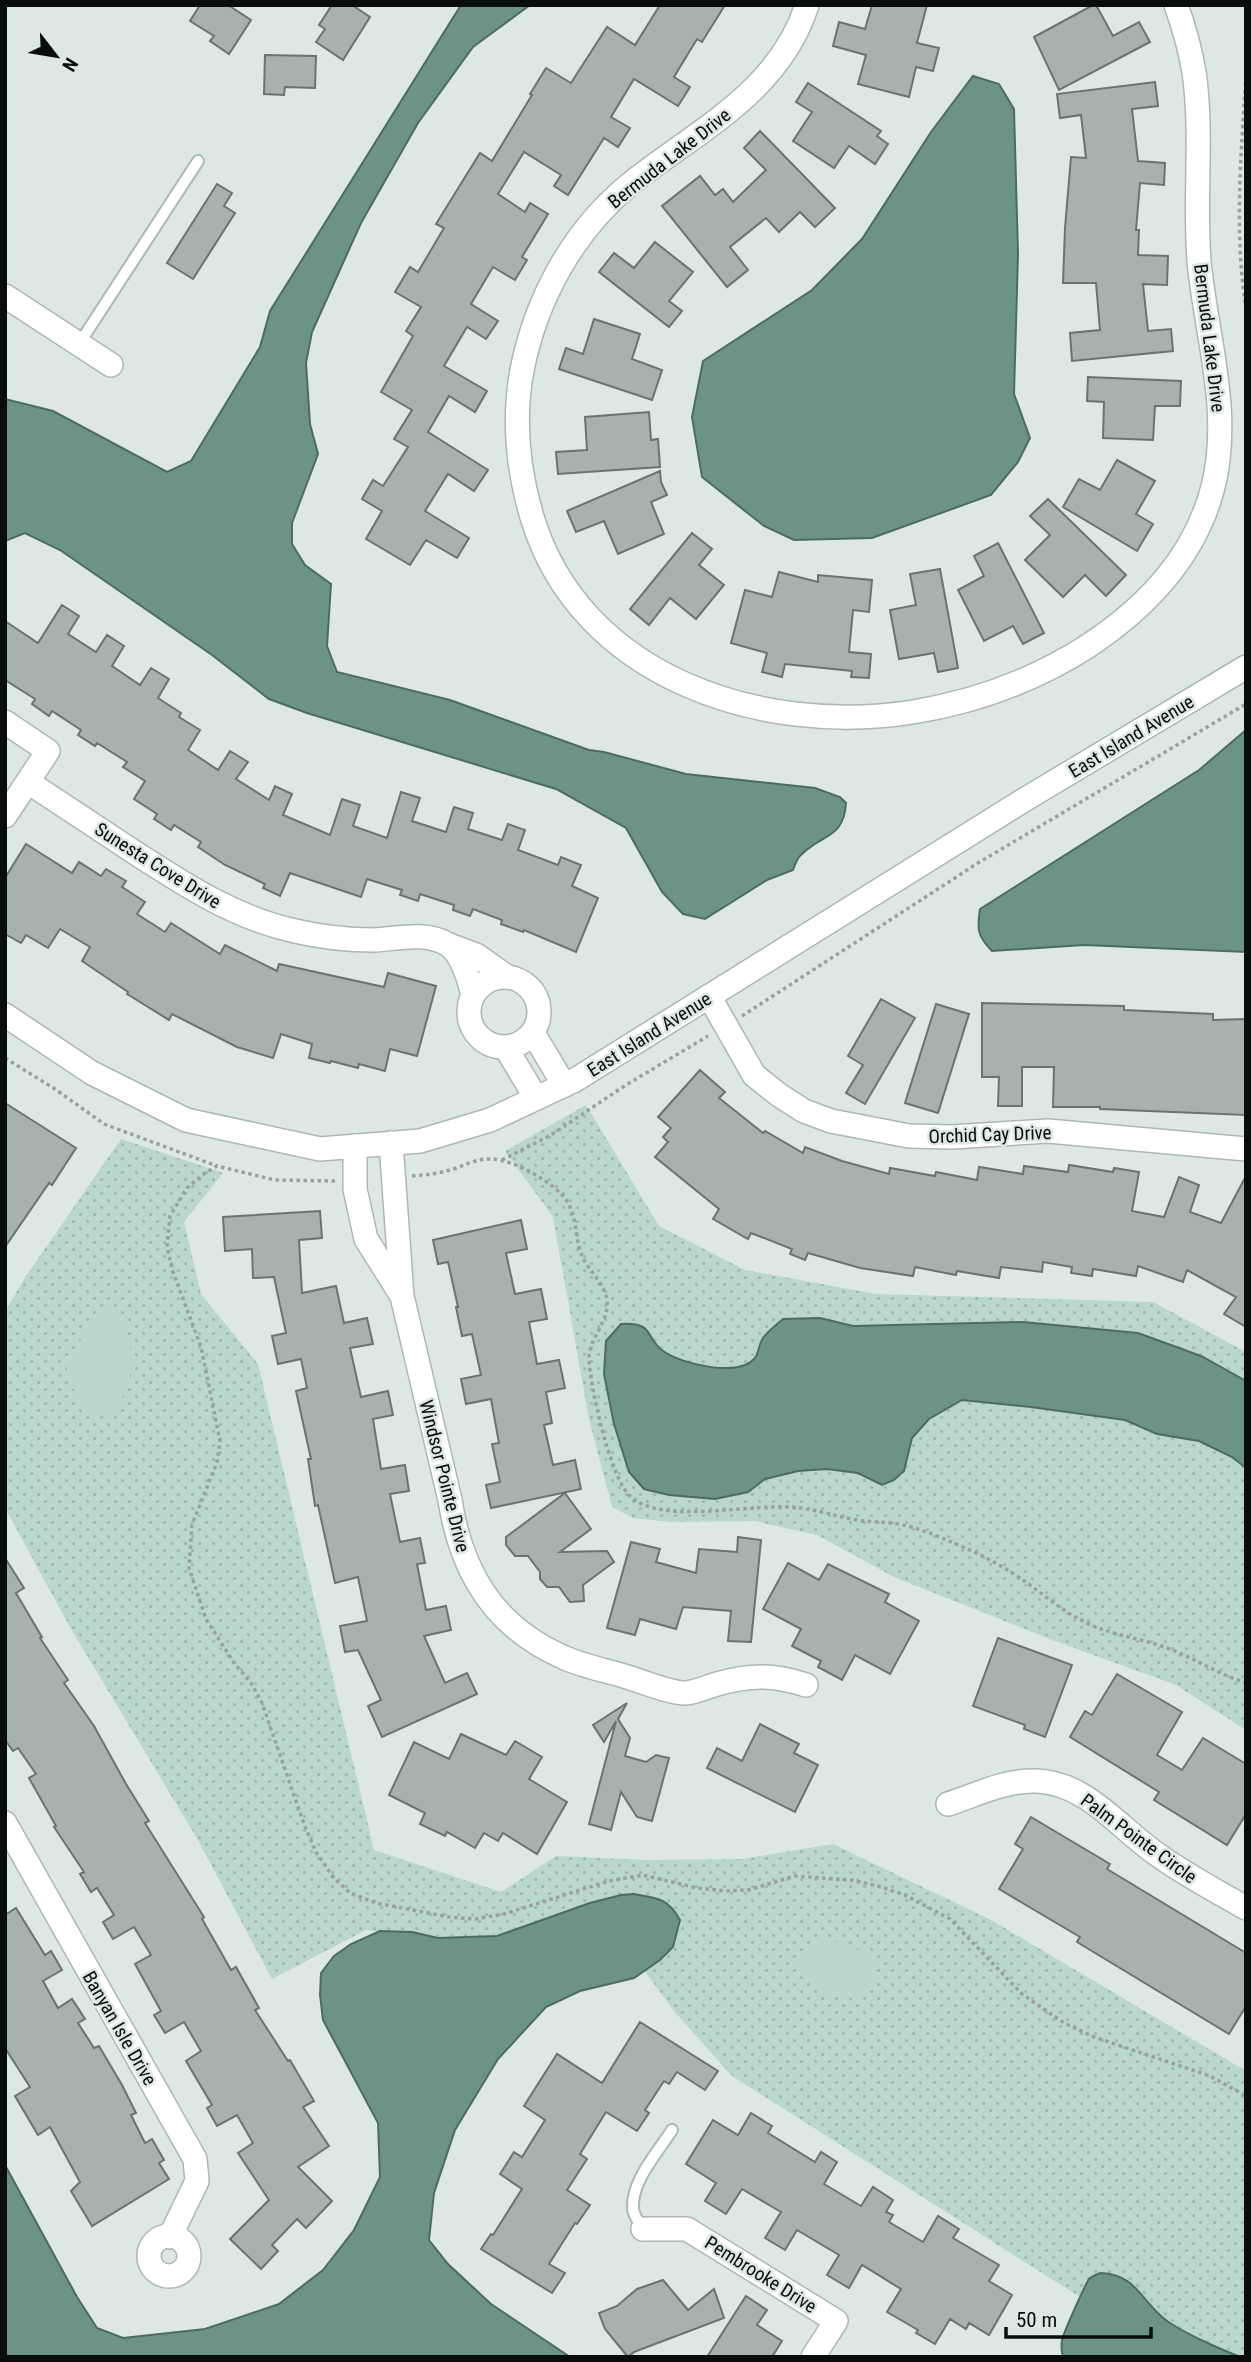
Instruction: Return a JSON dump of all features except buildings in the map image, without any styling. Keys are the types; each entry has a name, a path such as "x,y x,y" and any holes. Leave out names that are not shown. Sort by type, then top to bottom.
{"street":[{"name":"Bermuda Lake Drive","path":"807,5 787,48 762,83 739,105 629,186 589,226 564,260 531,332 522,373 518,416 519,458 536,529 550,561 568,591 590,618 642,663 673,680 710,695 776,711 860,717 911,712 960,702 1008,687 1069,658 1112,630 1157,591 1178,565 1202,521 1217,467 1221,423 1199,256 1195,83 1186,35 1176,5"},
{"path":"5,296 111,365"},
{"name":"East Island Avenue","path":"5,1015 92,1073 186,1120 320,1149 421,1141 491,1121 564,1085 1024,800 1246,667"},
{"path":"5,722 48,751 5,816"},
{"name":"Sunesta Cove Drive","path":"28,782 185,885 243,916 279,928 326,937 373,940 419,937 435,939 476,955 506,976"},
{"path":"449,945 467,971 472,995"},
{"path":"506,976 522,981 536,996 539,1020 524,1041 506,1048 483,1041 472,1029 468,1006 480,985 506,976"},
{"name":"Orchid Cay Drive","path":"709,996 754,1074 779,1096 804,1111 831,1121 909,1136 952,1137 1048,1131 1246,1149"},
{"path":"533,1032 564,1085"},
{"path":"506,1048 536,1098"},
{"name":"Windsor Pointe Drive","path":"391,1143 402,1296 450,1500 454,1529 463,1557 478,1586 496,1609 517,1629 564,1658 685,1693 743,1677 771,1676 806,1685"},
{"name":"Windsor Pointe Drive","path":"355,1146 355,1181 366,1239 402,1296"},
{"name":"Palm Pointe Circle","path":"948,1804 1012,1783 1038,1781 1063,1786 1082,1795 1156,1854 1246,1908"},
{"name":"Banyan Isle Drive","path":"5,1823 195,2159 197,2181 170,2237"},
{"name":"Pembrooke Drive","path":"643,2229 687,2229 836,2321 813,2357"}],"lane":[{"path":"79,344 198,161"},
{"path":"643,2229 633,2212 634,2197 641,2178 672,2130"}],"path":[{"path":"1246,76 1240,157 1240,270 1246,309"},
{"path":"741,1017 978,863 1246,704"},
{"path":"500,1161 551,1135 626,1085 705,1039"},
{"path":"5,1058 104,1124 218,1166 275,1181 355,1181"},
{"path":"393,1178 447,1171 489,1158 510,1162 553,1186 568,1201 584,1264 606,1290 607,1309 589,1356 595,1399 617,1475 628,1493 642,1505 665,1511 771,1505 800,1507 862,1521 899,1524 939,1537 993,1561 1085,1622 1178,1652 1213,1671 1246,1683"},
{"path":"218,1166 187,1188 170,1216 167,1247 173,1272 201,1347 220,1441 217,1462 192,1525 188,1569 206,1619 262,1703 304,1824 333,1878 350,1893 376,1903 449,1917 475,1919 504,1914 608,1881 643,1875 697,1888 726,1891 748,1890 795,1875 851,1880 877,1886 905,1895 950,1919 1022,1994 1064,2023 1094,2037 1210,2076 1246,2096"}],"shaded area":[{"path":"461,5 530,5 473,47 418,123 361,223 312,332 306,363 310,424 318,454 292,523 292,544 305,565 331,584 327,646 337,672 450,700 589,750 686,774 815,788 840,797 846,803 844,815 836,830 800,856 793,870 767,880 705,919 683,914 662,892 626,828 556,789 269,699 212,655 60,550 25,533 5,541 5,399 53,411 167,472 191,461 260,347 270,311"},
{"path":"973,76 999,84 1014,109 1018,254 1014,394 1030,438 1018,462 991,495 872,538 794,540 764,526 702,477 692,417 703,361 812,290 862,239 931,132"},
{"path":"1246,730 1246,952 1084,945 992,951 987,946 979,932 980,909 1199,770"},
{"path":"586,1105 659,1226 745,1270 876,1294 1153,1302 1246,1352 1246,1730 1176,1685 1055,1641 894,1577 817,1535 754,1521 672,1522 633,1518 612,1507 589,1419 553,1217 505,1151"},
{"path":"121,1139 223,1173 184,1222 201,1294 258,1364 374,1850 501,1892 556,1856 647,1860 743,1859 833,1844 991,1920 1246,2071 1246,2357 1179,2357 732,2076 674,2011 638,1962 468,1945 366,1930 272,1979 198,1840 71,1629 5,1508 5,1311 26,1276"},
{"path":"107,1306 119,1310 124,1323 129,1338 131,1369 123,1397 114,1408 101,1416 91,1411 71,1386 67,1376 67,1363 89,1322 97,1311"},
{"path":"820,1318 853,1326 1023,1322 1138,1333 1201,1356 1246,1381 1246,1468 1232,1457 1199,1441 1157,1434 1125,1420 962,1400 929,1419 912,1438 904,1471 894,1480 882,1485 858,1473 827,1469 798,1471 765,1479 748,1492 715,1499 669,1495 644,1489 629,1472 614,1424 604,1374 606,1341 621,1324 644,1328 657,1346 671,1356 709,1367 723,1368 747,1364 755,1358 763,1338 783,1319"},
{"path":"634,1894 661,1900 676,1913 680,1920 673,1947 634,1978 580,1991 546,2007 498,2059 455,2130 434,2193 429,2240 448,2264 491,2304 570,2357 5,2357 5,2165 77,2297 97,2328 123,2338 205,2329 279,2304 323,2270 354,2230 380,2177 378,2123 323,2020 321,1973 334,1956 351,1944 380,1931 412,1932 438,1938 497,1936 590,1903"},
{"path":"831,1940 872,1955 876,1979 871,1990 862,1999 826,1992 810,1983 796,1970 799,1957 807,1948 818,1942"},
{"path":"1101,2273 1124,2279 1161,2316 1178,2328 1240,2357 1063,2357 1062,2340 1084,2288 1090,2278"}]}
